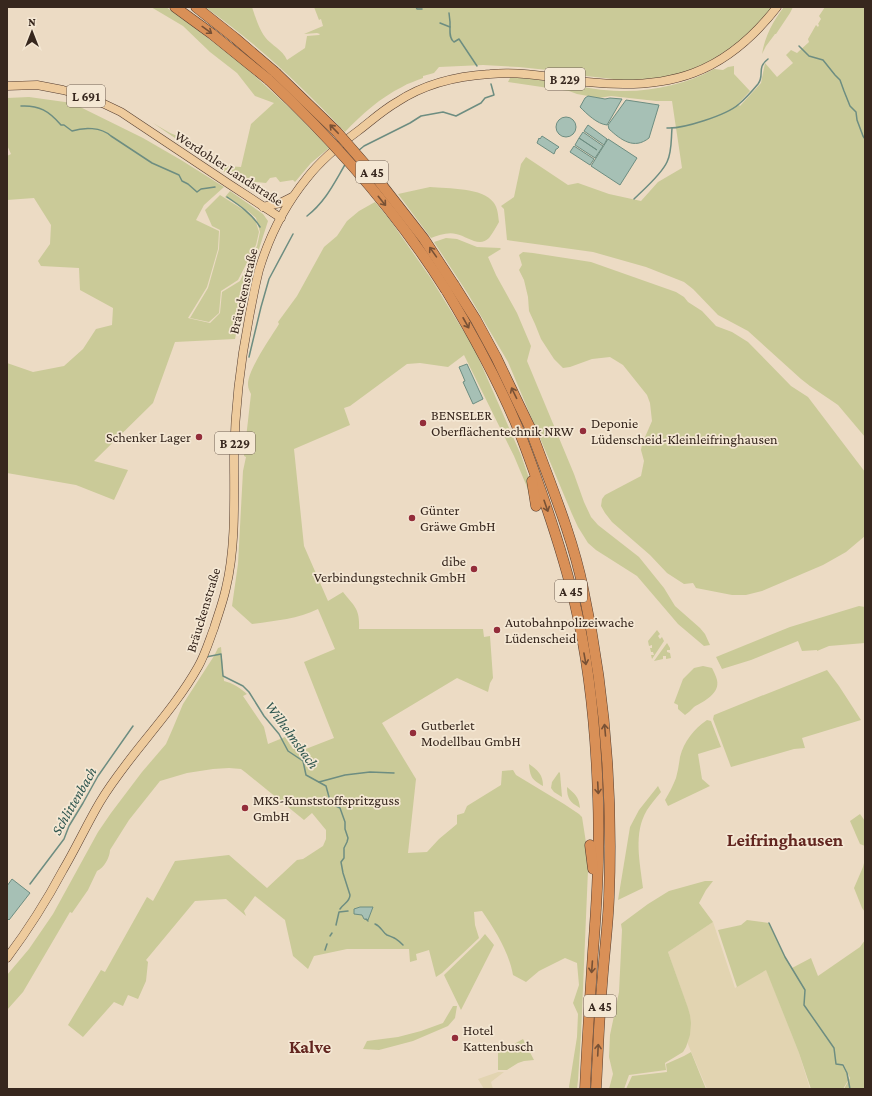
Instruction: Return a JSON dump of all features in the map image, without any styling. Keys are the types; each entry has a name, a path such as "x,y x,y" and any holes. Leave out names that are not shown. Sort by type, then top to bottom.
{"highway":[{"name":"A 45","path":"175,7 272,76"},
{"name":"A 45","path":"196,7 235,38 272,76 299,108 365,180 408,233 476,320 496,357 530,428 563,519 583,586 602,695 607,751 609,801 609,897 596,1089"},
{"name":"A 45","path":"450,287 520,433 557,538 575,606 586,661 597,758 598,800 597,898 585,1089"},
{"path":"530,428 555,480 562,499"},
{"path":"520,433 534,486 536,506"},
{"path":"590,845 597,898"},
{"path":"609,897 615,846"}],"main road":[{"name":"Werdohler Landstraße","path":"7,86 37,85 62,90 87,97 121,112 281,218 292,197 310,174 329,154 390,106 406,96 452,79 489,74 517,74 592,83 628,85 677,79 704,69 727,56 757,31 777,7"},
{"name":"B 229","path":"263,207 280,203 292,197"},
{"name":"Bräuckenstraße","path":"7,958 21,940 63,871 101,800 130,759 190,681 201,663 226,590 232,559 235,439 239,381 245,339 259,272 266,249 281,218"}],"shaded area":[{"path":"588,96 605,99 622,99 607,125 596,121 580,107 585,98"},
{"path":"626,100 659,105 649,138 643,142 628,142 618,137 609,129 608,125"},
{"path":"566,117 573,120 576,127 573,134 566,137 559,134 556,127 559,120"},
{"path":"588,125 607,139 604,145 584,131"},
{"path":"583,132 603,146 595,158 575,145"},
{"path":"542,136 559,147 556,149 554,154 537,143 539,138 540,139"},
{"path":"608,139 637,158 620,185 591,166"},
{"path":"574,146 594,159 590,165 570,152"},
{"path":"467,364 483,399 473,404 463,382 465,381 459,367"},
{"path":"12,879 30,893 9,920 7,918 7,886"},
{"path":"360,907 373,907 368,920 364,919 362,915 354,914 354,909"},
{"path":"713,922 735,988 766,969 799,1053 810,1089 707,1089 687,1042 690,1034 690,1015 668,952"},
{"path":"498,1072 504,1072 491,1082 493,1089 484,1089 478,1079"}],"green space":[{"path":"151,7 166,7 244,66 293,111 329,148 311,163 295,182 293,180 280,182 276,177 270,178 266,183 235,180 153,123 197,146 219,164 241,167 251,124 274,103 255,96 237,73 210,52 183,26"},
{"path":"205,7 252,7 263,34 283,53 287,60 305,48 307,36 320,34 304,34 323,26 314,7 772,7 759,23 730,48 714,59 679,74 640,81 613,81 613,79 519,67 483,65 439,67 434,73 423,76 423,78 407,84 386,96 345,132 278,66 242,35"},
{"path":"784,7 793,7 762,54 770,29"},
{"path":"825,7 865,7 865,437 838,405 801,379 748,331 718,315 693,289 684,282 646,267 593,252 507,240 504,209 501,206 514,197 521,164 526,157 568,185 578,183 609,194 641,201 658,182 682,168 672,101 656,101 611,96 599,98 569,91 508,82 510,78 532,79 607,90 632,91 681,83 714,69 723,70 734,66 734,74 750,91 738,104 740,106 761,83 765,63 777,77 793,63 786,55 791,50 797,53 809,42 808,39 816,25 818,27 821,19 819,16"},
{"path":"29,97 72,103 143,138 224,187 204,205 196,220 219,231 218,249 207,287 188,318 210,323 220,313 222,292 240,281 257,246 260,232 256,218 248,211 225,197 230,191 263,214 268,221 243,299 235,339 175,342 153,403 94,461 128,470 114,500 76,485 7,473 7,363 33,372 64,366 83,349 96,329 112,325 113,308 80,290 79,268 41,266 38,261 50,244 51,225 34,198 7,200 7,156 11,154 7,145 7,98"},
{"path":"430,187 474,191 489,198 494,203 498,212 499,222 489,238 485,241 477,242 460,235 450,233 431,238 398,194"},
{"path":"220,195 247,212 255,219 259,232 256,245 238,280 221,291 219,313 209,322 190,318 208,288 219,249 220,230 212,226 205,210"},
{"path":"375,202 390,220 430,277 474,348 521,455 531,484 533,510 527,487 514,456 464,355 448,367 420,363 407,364 350,406 344,408 350,425 294,449 304,546 328,601 343,592 358,612 359,629 483,629 484,637 490,636 493,678 488,692 457,678 382,723 416,779 408,853 427,852 439,839 457,824 457,815 464,813 467,806 501,785 502,771 513,770 516,775 564,804 582,817 587,849 588,870 581,1035 577,1089 570,1089 569,1087 577,1037 578,1014 573,1003 579,985 577,963 565,958 539,971 526,982 513,975 505,950 482,911 474,912 475,925 479,938 436,977 429,950 416,954 417,960 410,962 409,949 347,949 314,956 308,969 293,956 285,920 255,896 244,911 246,916 226,899 195,901 146,960 148,962 146,981 138,999 128,995 123,1006 114,1002 83,1037 68,1025 101,970 105,972 147,897 153,901 175,861 229,855 267,888 297,860 303,859 323,846 326,839 326,830 312,813 304,820 241,769 213,769 187,773 160,781 129,820 110,850 106,862 97,871 88,890 72,913 70,912 23,992 7,1010 7,975 29,949 53,914 98,832 111,813 142,772 166,744 183,704 218,648 221,647 224,681 236,686 247,694 243,696 264,727 268,744 285,737 293,749 298,752 334,738 304,662 335,649 318,609 277,621 252,624 232,606 238,564 243,471 246,457 244,456 251,394 248,385 251,371 255,363 279,324 278,322 297,296 324,247 337,236 347,221 359,211"},
{"path":"446,238 457,239 477,247 501,249 488,257 517,313 531,346 527,361 591,517 598,525 639,557 664,588 675,606 705,634 710,645 704,646 678,624 637,576 596,550 588,543 572,514 508,362 468,294 434,242"},
{"path":"523,252 591,262 676,292 702,311 716,326 732,332 748,342 791,386 808,397 865,472 865,536 846,552 823,565 762,591 746,595 732,595 696,588 693,583 684,584 667,573 650,555 612,522 601,506 602,499 605,495 641,476 644,461 641,450 642,444 652,421 650,403 647,395 623,365 610,357 592,359 563,368 554,359 541,339 529,311 528,297 524,280 519,270 522,265 519,255"},
{"path":"859,606 865,607 865,643 829,646 817,651 802,651 798,641 751,660 722,669 716,657 790,627"},
{"path":"657,630 660,634 658,636 660,639 662,637 664,641 652,659 651,655 654,655 650,648 652,648 652,645 649,646 648,641"},
{"path":"667,643 670,650 667,650 667,652 670,653 671,658 666,659 666,656 663,656 663,659 654,661"},
{"path":"703,666 712,668 717,680 716,689 714,693 706,700 694,707 685,715 678,709 678,705 674,703 683,679 694,668"},
{"path":"827,670 861,720 802,738 805,748 794,749 731,767 713,719 714,715"},
{"path":"707,720 711,721 721,747 698,754 702,779 710,786 668,806 665,800 676,778 680,757 684,746 694,731"},
{"path":"529,764 539,773 543,786 532,778"},
{"path":"559,772 562,797 551,788 552,782"},
{"path":"658,786 661,792 647,810 640,828 639,858 643,888 618,900 630,827 639,810"},
{"path":"567,787 576,796 579,801 580,808 570,800"},
{"path":"860,814 865,821 865,846 860,844 850,821"},
{"path":"865,859 865,912 854,888"},
{"path":"705,881 713,881 699,903 713,922 668,952 690,1015 690,1035 686,1047 683,1052 665,1063 666,1070 629,1075 624,1089 609,1089 613,1074 609,1057 610,1035 619,992 621,924 669,891"},
{"path":"747,920 769,923 785,957 792,968 811,958 818,976 860,947 865,940 865,1089 844,1089 850,1078 842,1061 849,1079 843,1089 811,1089 799,1053 766,970 737,987 718,930 741,925"},
{"path":"485,934 494,945 461,1010 444,975"},
{"path":"453,1006 457,1006 455,1018 448,1026 413,1041 379,1050 363,1049 367,1041 398,1037 443,1023"},
{"path":"523,1039 534,1060 518,1063 507,1070 498,1070 498,1053"},
{"path":"691,1052 706,1089 626,1089 632,1076 667,1072 666,1064"}],"waterway":[{"path":"416,7 417,9 422,9"},
{"path":"449,13 450,27"},
{"path":"440,23 450,27 451,39 454,42 459,39 477,66"},
{"path":"799,46 809,56 823,60 840,80 850,106 856,112 857,120 865,139"},
{"name":"Schlittenbach","path":"667,128 694,124 725,113 739,104 760,81 762,65 768,59"},
{"name":"Schlittenbach","path":"358,151 364,146 421,116 443,112 456,116 481,103 485,98 494,95 491,84"},
{"path":"21,106 43,110 61,125 64,125 72,131 97,129 107,133 152,163 179,175 182,181 197,192 201,189 215,187"},
{"path":"634,199 657,177 667,162 671,150 672,128"},
{"name":"Schlittenbach","path":"307,216 325,198 346,163"},
{"path":"227,197 249,214 260,227"},
{"name":"Schlittenbach","path":"249,357 269,279 293,234"},
{"name":"Wilhelmsbach","path":"206,657 221,654 223,676 243,686 249,692 264,716 279,734 288,751 303,761 306,775 326,786 329,797 328,802 340,808 345,822 345,829 348,838 344,848 344,858 341,862 350,895 348,901 340,909"},
{"name":"Schlittenbach","path":"30,884 64,839 69,826 98,776 133,726"},
{"path":"319,782 345,775 370,772 394,773"},
{"name":"Wilhelmsbach","path":"336,925 339,912 348,911"},
{"path":"769,923 785,957 805,990 804,1005 834,1048 836,1064 843,1065 847,1073 850,1089"},
{"path":"375,924 379,926 385,934 396,939 403,945"},
{"name":"Wilhelmsbach","path":"325,950 327,944"}],"place":[{"name":"BENSELER Oberflächentechnik NRW","path":"423,423"},
{"name":"Deponie Lüdenscheid-Kleinleifringhausen","path":"583,431"},
{"name":"Schenker Lager","path":"199,437"},
{"name":"Günter Gräwe GmbH","path":"412,518"},
{"name":"dibe Verbindungstechnik GmbH","path":"474,569"},
{"name":"Autobahnpolizeiwache Lüdenscheid","path":"497,630"},
{"name":"Gutberlet Modellbau GmbH","path":"413,733"},
{"name":"MKS-Kunststoffspritzguss GmbH","path":"245,808"},
{"name":"Hotel Kattenbusch","path":"455,1038"}],"district":[{"name":"Leifringhausen","path":"785,840"},
{"name":"Kalve","path":"310,1047"}]}
